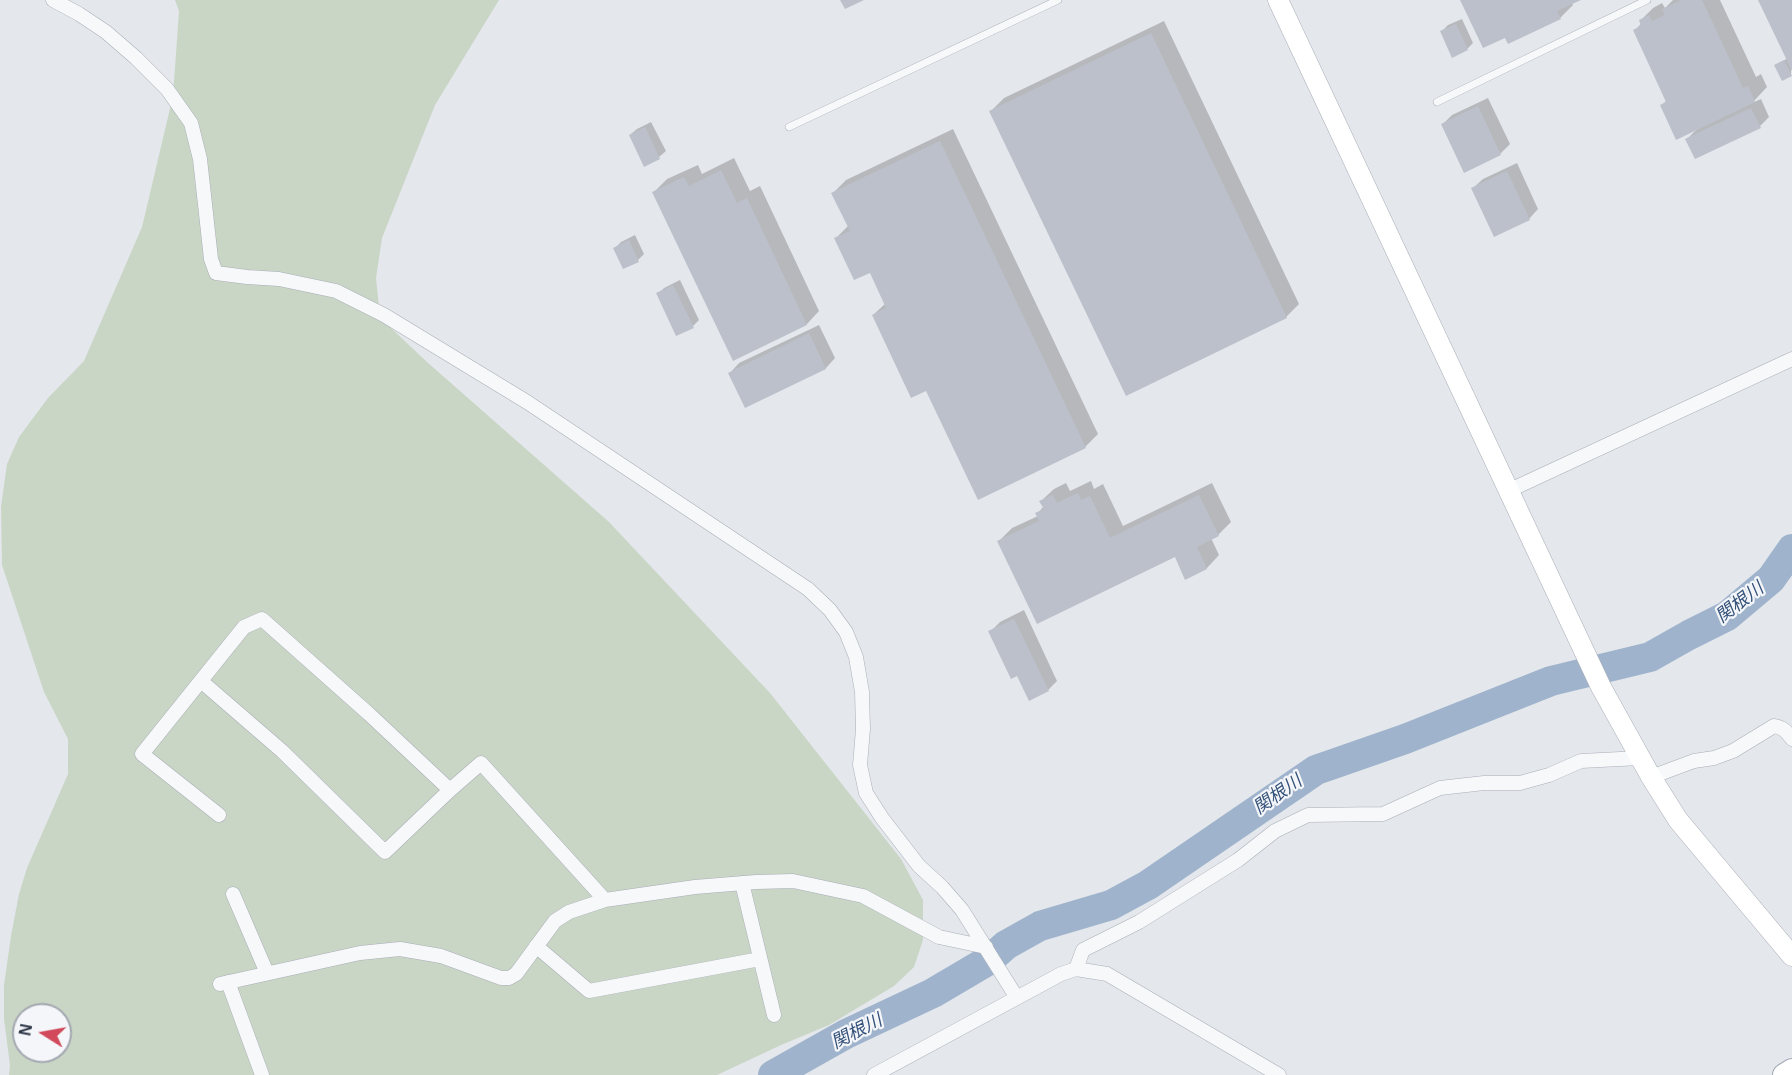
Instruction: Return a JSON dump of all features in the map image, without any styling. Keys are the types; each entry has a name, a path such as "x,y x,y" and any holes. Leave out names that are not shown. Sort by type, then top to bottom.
{"main road":[{"path":"1784,1075 1792,1070"}],"street":[{"path":"53,0 106,32 136,58 166,89 191,123 200,159 211,259 216,273 279,279 336,291 384,315 527,402 710,523 808,588 830,610 846,632 856,657 862,692 863,729 860,765 866,793 919,866 962,910 1017,998"},
{"path":"1278,0 1601,687 1640,758 1678,820 1792,956"},
{"path":"1510,490 1792,359"},
{"path":"219,815 142,754 244,627 262,619 450,790"},
{"path":"201,681 282,751 385,852 481,763 605,900"},
{"path":"1651,777 1694,761 1714,758 1733,751 1774,726 1787,731 1792,739"},
{"path":"1076,969 1083,950 1139,922 1238,860 1275,831 1308,815 1383,814 1440,788 1484,783 1520,783 1549,776 1581,761 1640,758"},
{"path":"262,1075 224,983 360,953 400,949 441,956 501,978 509,978 516,974 555,921 569,912 605,900 742,883 793,881 863,896 939,937 986,947"},
{"path":"742,883 774,1015"},
{"path":"232,894 267,973"},
{"path":"536,946 589,991 760,959"},
{"path":"874,1075 1060,974 1076,969 1107,974 1279,1075"}],"lane":[{"path":"789,127 1058,0"},
{"path":"1437,102 1647,0"}],"green space":[{"path":"175,0 499,0 435,105 382,238 376,278 379,307 392,329 427,362 609,522 770,693 901,859 923,900 923,940 914,967 894,986 829,1025 717,1075 9,1075 10,1065 4,1019 4,985 11,936 19,894 27,868 68,774 68,739 44,692 2,565 1,507 7,464 19,437 48,398 84,361 142,227 173,96 179,11"}],"building":[{"path":"840,0 864,0 845,9"},
{"path":"1460,0 1581,0 1557,11 1561,19 1508,44 1505,38 1483,48"},
{"path":"1682,0 1702,0 1743,88 1748,86 1755,102 1676,140 1660,105 1666,102 1633,30 1641,26 1639,20 1649,15 1652,21 1665,15 1662,9"},
{"path":"1758,0 1792,0 1792,71"},
{"path":"1456,24 1468,50 1452,58 1440,31"},
{"path":"1151,33 1287,318 1126,396 989,111"},
{"path":"1784,60 1792,76 1782,81 1774,65"},
{"path":"1478,106 1501,155 1464,173 1441,124"},
{"path":"1751,108 1761,128 1695,159 1685,139"},
{"path":"645,127 660,159 644,167 629,135"},
{"path":"940,141 1086,448 978,500 926,391 911,398 872,315 886,308 870,273 854,280 834,238 850,231 831,193"},
{"path":"721,170 737,203 747,198 807,325 733,361 652,192 684,177 689,186"},
{"path":"1507,171 1530,220 1494,237 1471,188"},
{"path":"629,240 639,262 623,269 613,248"},
{"path":"673,285 694,328 676,336 656,293"},
{"path":"809,333 826,369 745,408 728,373"},
{"path":"1078,493 1081,500 1090,496 1110,538 1199,495 1219,536 1197,547 1207,569 1185,580 1175,557 1037,624 997,541 1039,521 1035,513 1044,509 1039,501 1053,495 1057,503"},
{"path":"1014,619 1049,691 1029,701 1017,676 1011,679 988,631"}],"waterway":[{"name":"関根川","path":"773,1075 846,1034 933,993 989,960 1006,945 1040,926 1111,905 1148,885 1316,770 1405,739 1551,681 1650,657 1727,616 1771,579 1792,549"}]}
